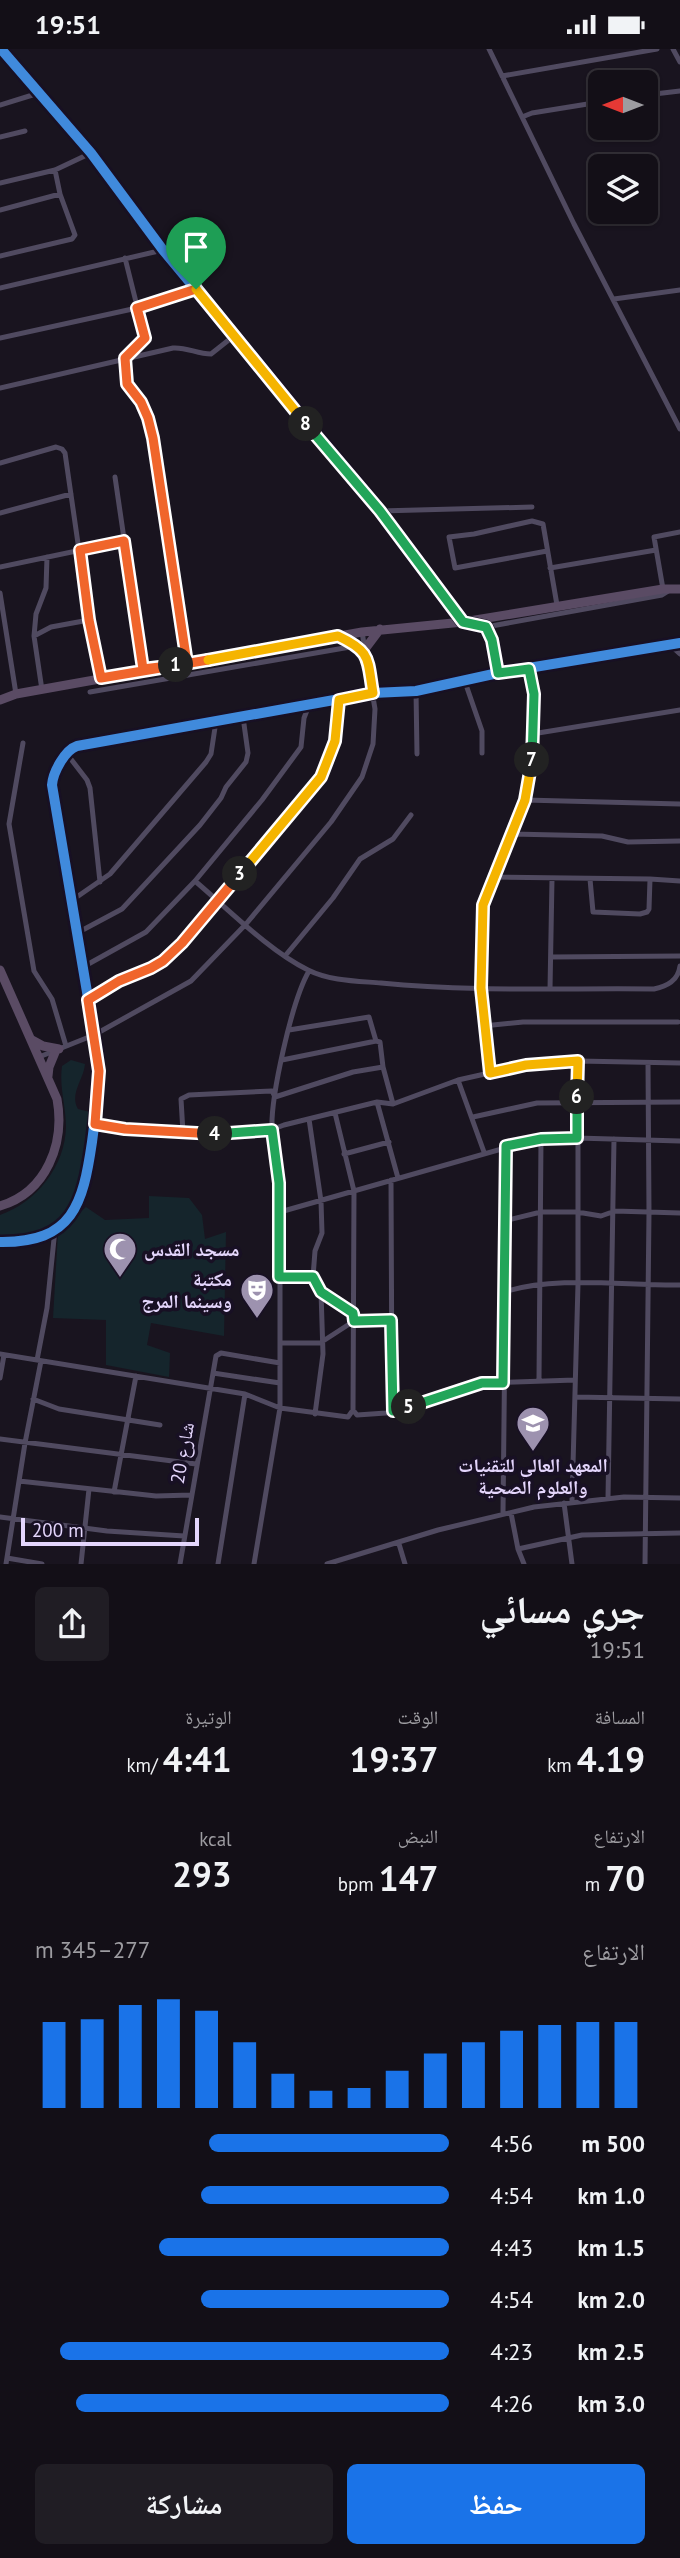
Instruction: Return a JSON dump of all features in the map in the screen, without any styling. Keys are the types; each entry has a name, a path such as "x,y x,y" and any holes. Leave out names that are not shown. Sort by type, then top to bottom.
{"main road":[{"path":"0,700 16,694 143,669 338,636 380,629 463,622 674,587"},
{"path":"338,636 363,649 380,629"},
{"path":"0,970 4,990 32,1040 57,1099 59,1112 59,1137 53,1157 43,1175 30,1189 10,1203 0,1206"},
{"path":"32,1040 43,1046 60,1049 49,1066 48,1078"}],"street":[{"path":"489,49 680,429"},
{"path":"502,76 657,49"},
{"path":"673,49 680,62"},
{"path":"3,53 91,153 163,250 380,511 463,622 486,627 662,595 674,587 656,550 654,537 680,532"},
{"path":"658,94 680,91"},
{"path":"0,105 39,93"},
{"path":"522,117 588,104"},
{"path":"0,137 25,131"},
{"path":"0,183 55,170 91,153"},
{"path":"0,256 72,239 75,235 60,194 55,170"},
{"path":"0,210 60,194"},
{"path":"0,288 163,250"},
{"path":"125,258 145,338 125,358 127,384 141,402 153,438 187,663"},
{"path":"0,338 137,308 196,289"},
{"path":"614,299 680,290"},
{"path":"0,388 180,347 194,352 211,353 235,335"},
{"path":"0,463 35,452 60,448 66,456 89,620 101,678"},
{"path":"115,477 143,669"},
{"path":"0,513 71,494"},
{"path":"380,511 532,507"},
{"path":"547,551 455,568 449,537 538,521 545,527 556,605"},
{"path":"0,567 124,541"},
{"path":"550,568 656,550"},
{"path":"42,690 34,636 36,614 46,588 47,557"},
{"path":"0,593 16,694"},
{"path":"34,636 51,627 89,620"},
{"path":"486,627 492,640 498,673"},
{"path":"39,1057 94,1035 186,984 246,925 331,822 362,777 373,744 376,720 362,632"},
{"path":"0,1242 31,1240 55,1229 79,1204 88,1173 95,1124 99,1071 52,785 54,775 67,754 75,747 216,721 373,693 416,691 464,679 680,643"},
{"path":"669,644 680,654"},
{"path":"90,692 363,649"},
{"path":"223,657 225,669"},
{"path":"490,1073 481,988 483,905 525,800 531,766 534,694 529,669"},
{"path":"464,679 482,731 482,753"},
{"path":"416,691 417,754"},
{"path":"88,1000 119,981 163,961 182,943 321,777 335,741 339,700"},
{"path":"83,967 146,932 194,881 262,800 301,747 304,718 309,705"},
{"path":"532,734 680,710"},
{"path":"77,933 122,909 214,807 246,762 248,753 243,717"},
{"path":"71,901 110,874 206,762 211,754 216,721"},
{"path":"23,743 9,824 34,971 52,999 60,1049"},
{"path":"67,754 90,788 100,882"},
{"path":"525,800 680,804"},
{"path":"285,955 333,898 360,859 393,839 411,815"},
{"path":"512,834 602,836 628,842 680,841"},
{"path":"496,877 680,881"},
{"path":"550,989 552,879"},
{"path":"590,879 593,912 644,913 649,909 650,879"},
{"path":"194,881 285,955 309,971 340,979 481,988 654,989 666,986 674,980 680,966"},
{"path":"552,957 680,956"},
{"path":"254,1564 280,1408 280,1212 272,1130 275,1097 299,987 309,971"},
{"path":"289,1030 369,1017 376,1041 380,1045 393,1104"},
{"path":"483,1026 523,1023 678,1022"},
{"path":"282,1060 376,1041"},
{"path":"95,1124 183,1133 231,1134 272,1130 377,1102 393,1104 458,1080 526,1065 578,1061 680,1063"},
{"path":"572,1501 578,1284 578,1061"},
{"path":"645,1564 648,1063"},
{"path":"275,1097 353,1072 383,1067"},
{"path":"458,1080 484,1152"},
{"path":"183,1133 180,1105 181,1099 189,1095 272,1091 275,1097"},
{"path":"377,1102 398,1178"},
{"path":"473,1117 537,1103 680,1102"},
{"path":"0,1378 2,1355 245,1394 280,1408 348,1417 353,1411 354,1191 335,1113"},
{"path":"309,1119 321,1201 322,1233 315,1251 313,1277 321,1292 324,1341 315,1414"},
{"path":"280,1212 484,1152 541,1139 680,1141"},
{"path":"539,1380 541,1139"},
{"path":"608,1499 614,1282 614,1139"},
{"path":"344,1154 389,1142"},
{"path":"503,1513 506,1146"},
{"path":"391,1180 393,1411"},
{"path":"504,1221 541,1212 576,1212 601,1216 614,1211 680,1213"},
{"path":"42,1564 6,1561 47,1308 55,1229"},
{"path":"279,1277 313,1277"},
{"path":"504,1292 540,1284 614,1282 647,1286 680,1285"},
{"path":"321,1292 353,1313"},
{"path":"280,1343 324,1341 354,1321 391,1320"},
{"path":"280,1363 219,1354 213,1373 281,1383"},
{"name":"شارع 20","path":"180,1564 213,1373"},
{"path":"114,1492 136,1376"},
{"path":"353,1411 357,1415 393,1411 482,1383 575,1380"},
{"path":"218,1564 245,1394"},
{"path":"575,1398 680,1399"},
{"path":"33,1399 59,1409 160,1425"},
{"path":"0,1439 196,1464"},
{"path":"19,1481 156,1496 191,1495"},
{"path":"81,1564 89,1489"},
{"path":"328,1564 503,1513 572,1501 680,1498"},
{"path":"564,1503 572,1564"},
{"path":"511,1513 518,1549 524,1564"},
{"path":"0,1517 86,1529 184,1536"},
{"path":"518,1549 569,1538 680,1533"},
{"path":"399,1544 405,1564"}],"shaded area":[{"path":"71,1060 85,1064 75,1098 78,1109 90,1112 92,1118 86,1172 80,1192 62,1216 42,1229 21,1236 0,1236 0,1215 37,1192 47,1181 60,1155 66,1127 62,1066"},
{"path":"149,1196 189,1198 202,1215 205,1239 226,1232 224,1336 151,1323 147,1345 170,1353 169,1377 106,1365 106,1320 53,1318 58,1233 86,1207 105,1220 149,1218"}],"cycle path":[{"path":"1,49 91,153 163,250 380,511 463,622 486,627 492,640 498,673"},
{"path":"0,1242 25,1241 44,1236 70,1216 84,1184 92,1142 98,1086 97,1051 52,785 57,768 68,752 77,746 373,693 416,691 498,673 680,643"}],"place":[{"name":"مسجد القدس","path":"120,1279"},
{"name":"مكتبة وسينما المرج","path":"257,1320"},
{"name":"المعهد العالي للتقنيات والعلوم الصحية","path":"533,1453"}],"route":[{"path":"196,289 137,308 145,338 125,358 127,384 141,402 153,438 187,663 143,669 124,541 80,550 89,620 101,678 143,669 187,663 223,657 338,636 357,645 366,653 373,693 339,700 335,741 321,777 182,943 158,964 119,981 88,1000 99,1071 95,1124 195,1134 272,1130 279,1183 279,1277 313,1277 321,1292 325,1292 353,1313 354,1321 391,1320 393,1411 482,1383 503,1383 506,1146 541,1139 577,1138 578,1061 546,1062 490,1073 483,1026 483,905 496,877 529,785 534,694 529,669 498,673 492,640 486,627 463,622 380,511 196,289"}]}
